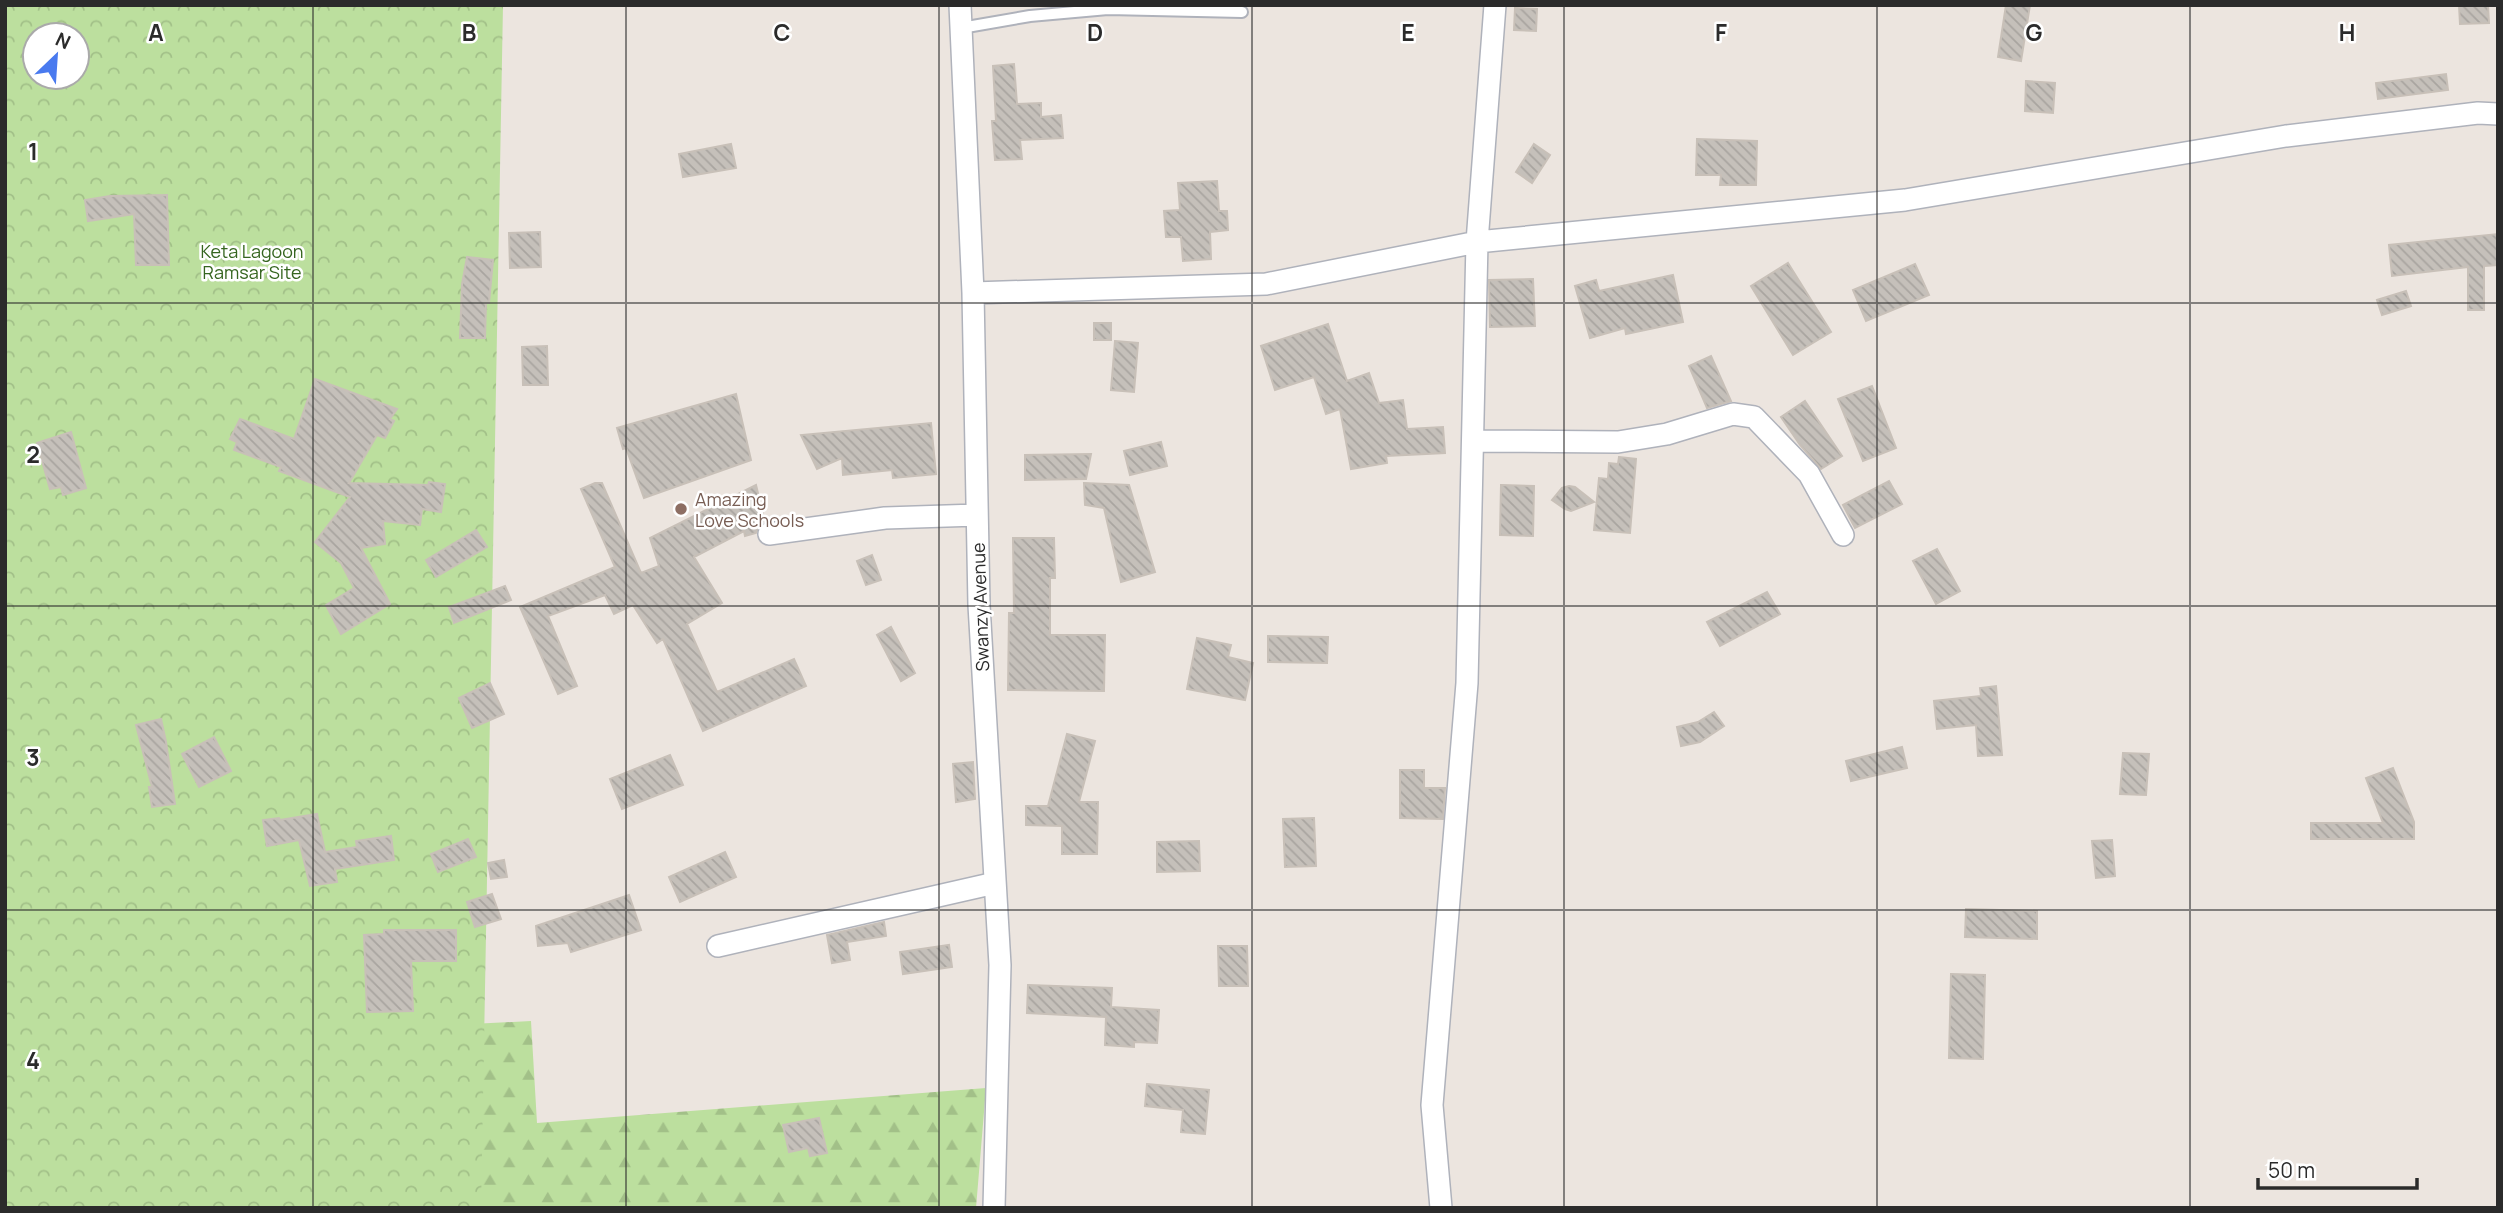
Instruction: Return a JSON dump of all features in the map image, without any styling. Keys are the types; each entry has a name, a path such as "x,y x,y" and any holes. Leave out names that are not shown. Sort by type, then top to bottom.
{"street":[{"name":"Swanzy Avenue","path":"960,5 974,293 979,605 1000,965 994,1208"},
{"path":"1441,1208 1432,1105 1467,683 1477,242 1495,5"},
{"path":"974,293 1266,284 1477,242 1905,200 2286,136 2477,113 2498,114"},
{"path":"1473,442 1618,442 1667,434 1733,414 1754,417 1809,474 1843,535"},
{"path":"769,534 885,518 977,515"},
{"path":"718,946 995,883"}],"lane":[{"path":"961,29 1030,16 1108,9 1242,12"}],"green space":[{"name":"Keta Lagoon Ramsar Site","path":"5,5 503,5 481,1208 5,1208"},
{"path":"531,1021 537,1123 986,1088 976,1208 331,1208 336,1031"}],"building":[{"path":"2006,5 2030,5 2021,61 1998,57"},
{"path":"2459,5 2488,5 2489,23 2460,24"},
{"path":"1515,8 1537,9 1536,31 1514,30"},
{"path":"1014,64 1017,104 1041,103 1041,117 1061,115 1063,138 1020,140 1022,159 995,160 992,121 996,121 993,66"},
{"path":"2446,74 2448,90 2378,99 2376,83"},
{"path":"2026,81 2055,83 2053,113 2025,111"},
{"path":"1697,139 1757,141 1756,185 1720,185 1721,175 1696,175"},
{"path":"731,144 736,168 683,177 679,154"},
{"path":"1534,144 1550,155 1532,183 1516,172"},
{"path":"1217,181 1219,211 1227,211 1228,230 1210,232 1211,259 1183,261 1181,237 1166,237 1164,211 1180,210 1178,183"},
{"path":"167,195 169,265 136,265 134,214 88,221 85,200 110,196"},
{"path":"540,232 541,267 510,268 509,233"},
{"path":"2498,234 2498,265 2484,266 2484,310 2468,310 2468,267 2392,276 2389,245"},
{"path":"467,257 493,260 489,303 486,303 485,338 460,338 462,284"},
{"path":"1788,263 1831,332 1793,355 1751,286"},
{"path":"1915,264 1929,295 1866,321 1853,290"},
{"path":"1673,275 1683,322 1626,334 1625,328 1590,338 1575,286 1596,280 1599,291"},
{"path":"1533,279 1535,326 1490,327 1489,280"},
{"path":"2406,291 2411,306 2382,315 2377,300"},
{"path":"1094,323 1111,323 1111,340 1094,340"},
{"path":"1328,324 1347,381 1369,373 1379,403 1403,400 1407,429 1443,427 1445,453 1386,456 1387,463 1351,469 1340,409 1326,414 1314,377 1275,390 1261,346"},
{"path":"1115,341 1138,343 1134,392 1111,390"},
{"path":"547,346 548,385 523,385 522,347"},
{"path":"1711,356 1731,401 1707,408 1689,366"},
{"path":"315,379 397,409 390,419 394,421 385,438 377,435 349,483 445,484 441,512 422,509 420,525 383,521 385,544 361,548 390,604 341,634 326,605 354,588 341,563 315,542 350,497 279,471 281,467 234,450 237,442 230,439 240,419 294,439"},
{"path":"1872,386 1896,448 1863,461 1838,399"},
{"path":"736,394 751,460 644,498 617,428"},
{"path":"1805,401 1842,456 1821,469 1781,417"},
{"path":"931,423 936,474 893,478 892,470 843,475 842,458 817,469 801,435"},
{"path":"71,432 86,488 63,495 61,487 50,489 37,443"},
{"path":"1161,442 1167,466 1130,475 1124,451"},
{"path":"1091,454 1086,479 1025,480 1025,455"},
{"path":"1619,457 1636,459 1630,533 1594,530 1599,478 1608,479 1609,463 1618,464"},
{"path":"1889,481 1902,504 1855,528 1843,505"},
{"path":"602,483 641,573 659,566 650,538 756,485 765,522 760,524 756,533 745,536 744,531 694,557 722,603 687,624 717,692 794,659 806,686 703,731 663,639 657,643 633,605 614,614 605,595 548,616 577,686 558,694 520,607 615,567 581,489"},
{"path":"1084,483 1129,485 1155,572 1121,582 1104,508 1085,505"},
{"path":"1501,485 1534,486 1533,536 1500,535"},
{"path":"1575,487 1594,502 1571,511 1552,500 1562,488"},
{"path":"476,530 487,547 436,577 426,560"},
{"path":"1013,538 1054,538 1055,578 1050,578 1050,635 1105,635 1104,691 1008,690 1009,613 1014,613"},
{"path":"1937,549 1960,591 1936,604 1913,561"},
{"path":"872,555 881,580 866,585 857,561"},
{"path":"505,586 511,600 454,623 449,607"},
{"path":"1767,592 1780,614 1720,646 1707,622"},
{"path":"891,627 915,673 901,681 877,635"},
{"path":"1268,636 1328,637 1327,663 1268,662"},
{"path":"1197,638 1231,645 1228,657 1253,663 1245,700 1187,689"},
{"path":"490,683 504,714 472,728 459,698"},
{"path":"1996,686 2002,755 1978,756 1976,725 1937,729 1934,701 1981,696 1980,688"},
{"path":"1714,712 1724,726 1700,742 1681,746 1677,727 1698,722"},
{"path":"161,719 175,804 152,807 149,787 152,787 136,725"},
{"path":"1067,734 1095,741 1079,802 1098,802 1097,854 1062,854 1062,826 1026,825 1026,806 1048,806"},
{"path":"214,737 231,771 199,787 182,754"},
{"path":"1902,747 1907,768 1851,781 1846,761"},
{"path":"2123,753 2149,754 2146,795 2120,794"},
{"path":"670,755 683,785 622,809 610,779"},
{"path":"973,762 975,799 956,802 953,764"},
{"path":"2393,768 2414,822 2414,839 2311,839 2311,823 2383,823 2366,778"},
{"path":"1400,770 1424,770 1424,788 1445,788 1443,819 1400,818"},
{"path":"317,814 325,852 357,847 356,841 391,836 394,860 335,869 337,882 310,886 299,840 267,846 263,820"},
{"path":"1314,818 1316,866 1285,867 1283,819"},
{"path":"468,839 476,857 438,872 431,854"},
{"path":"2112,840 2115,876 2096,878 2092,841"},
{"path":"1199,841 1200,871 1157,872 1157,842"},
{"path":"725,852 736,877 680,902 669,877"},
{"path":"504,860 507,877 491,879 488,863"},
{"path":"492,894 501,919 475,927 467,902"},
{"path":"629,895 641,930 571,952 568,943 538,946 536,926"},
{"path":"1966,909 2037,911 2037,939 1965,937"},
{"path":"884,922 886,936 847,942 850,960 832,963 827,935"},
{"path":"384,930 456,930 456,961 411,961 413,1011 367,1012 364,935 384,934"},
{"path":"949,945 952,967 903,974 900,952"},
{"path":"1218,946 1247,946 1248,986 1219,986"},
{"path":"1951,974 1985,975 1983,1059 1949,1058"},
{"path":"1028,985 1112,988 1111,1007 1159,1010 1157,1043 1134,1042 1134,1047 1105,1045 1106,1017 1027,1013"},
{"path":"1147,1084 1209,1090 1205,1134 1181,1132 1183,1110 1145,1106"},
{"path":"819,1118 827,1153 810,1156 808,1148 789,1152 783,1125"}],"place":[{"name":"Amazing Love Schools","path":"681,509"}]}
